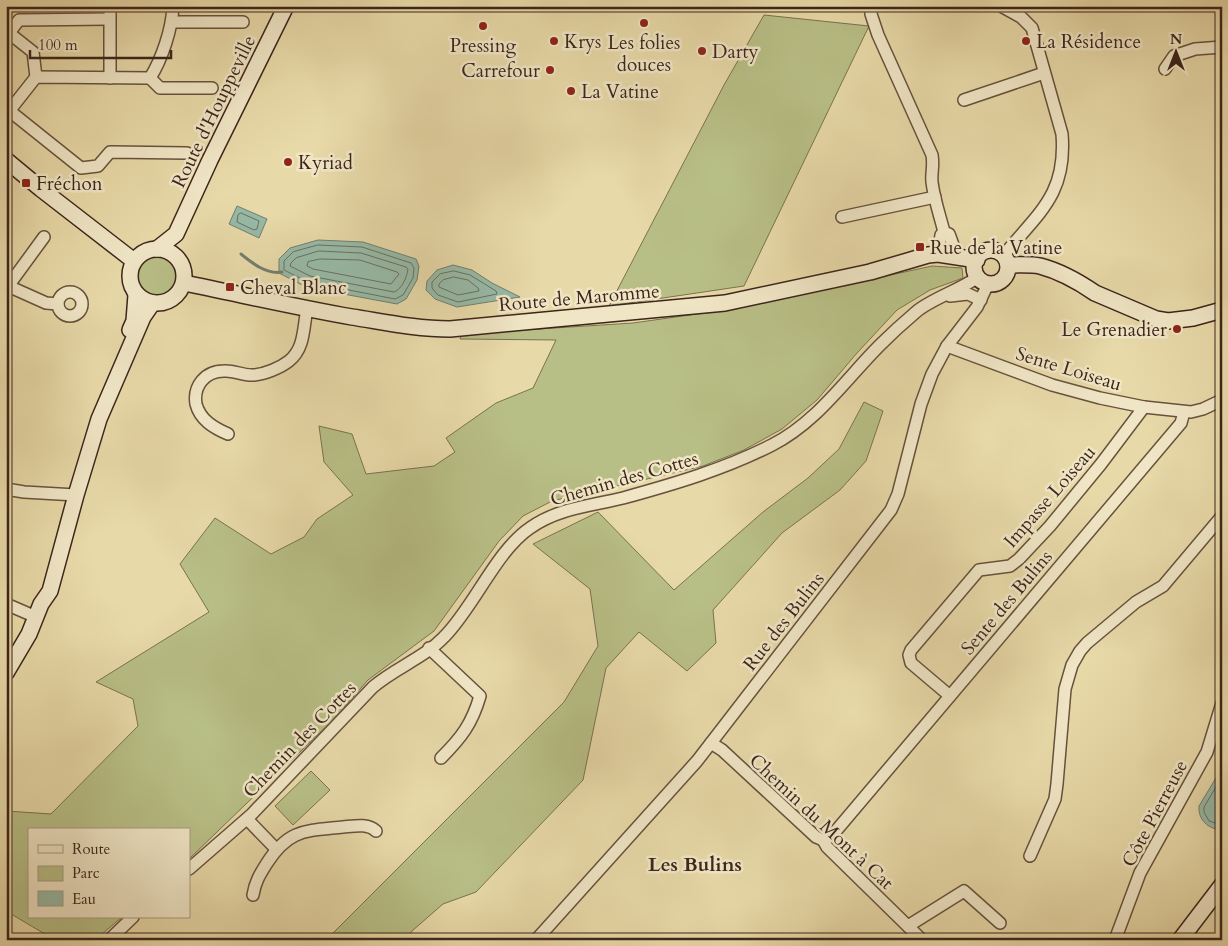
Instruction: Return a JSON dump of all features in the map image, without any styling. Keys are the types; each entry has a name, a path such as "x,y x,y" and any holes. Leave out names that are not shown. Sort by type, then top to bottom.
{"street":[{"path":"110,6 110,78"},
{"path":"150,78 156,69 172,22 173,6"},
{"name":"Route d'Houppeville","path":"158,249 176,234 210,160 286,6"},
{"path":"872,6 871,14 878,36 932,155 934,166 932,180 935,197 944,232 949,234 956,256"},
{"path":"1001,6 1021,17 1032,28 1062,134 1063,150 1055,189 1046,206 1006,260 1007,273 1003,279 996,283 983,281 975,267 977,260 983,253 989,251 998,252 1006,260 1045,268 1078,282 1095,293 1156,319 1180,321 1222,310"},
{"path":"110,19 19,20 9,33 33,52 36,77 7,111 81,168 98,166 110,152 187,153"},
{"path":"172,22 243,22"},
{"path":"1165,69 1174,56 1195,50 1222,47"},
{"path":"964,100 1044,73"},
{"path":"36,77 150,78 160,88 212,88"},
{"path":"6,160 134,260"},
{"path":"842,217 935,197"},
{"path":"938,254 941,234 944,232"},
{"name":"Route d'Houppeville","path":"176,234 177,258"},
{"path":"44,237 7,288 46,304 58,304"},
{"path":"158,249 168,252 177,258 183,270 184,283 175,297 168,302 152,304 136,295 130,282 131,267 134,260 144,252 158,249"},
{"name":"Route de Maromme","path":"184,283 306,309 410,327 477,327 725,303 870,272 916,258 938,254 977,260"},
{"name":"Chemin des Cottes","path":"190,868 247,819 373,687 387,675 444,638 503,556 528,529 549,516 648,491 729,466 774,444 801,428 880,345 918,310 943,297 983,281"},
{"name":"Rue des Bulins","path":"536,940 711,743 894,504 921,404 932,374 947,346 981,300 983,281"},
{"name":"Chemin des Cottes","path":"943,297 968,294 981,300"},
{"path":"82,459 86,431 134,321 136,295"},
{"path":"6,673 29,634 38,610 41,588 82,459 143,317 152,304"},
{"path":"228,434 213,428 203,418 197,408 196,390 200,383 205,377 214,372 224,371 255,375 288,363 301,347 306,309"},
{"name":"Sente Loiseau","path":"947,346 1052,385 1100,398 1144,407 1184,412"},
{"path":"1184,412 1203,409 1222,400"},
{"name":"Impasse Loiseau","path":"950,696 911,663 909,655 911,650 979,570 1010,566 1019,559 1050,526 1101,464 1144,407"},
{"name":"Sente des Bulins","path":"823,840 836,832 1181,423 1184,412"},
{"path":"6,489 71,495"},
{"path":"1030,856 1055,799 1058,784 1065,689 1067,678 1080,651 1095,634 1136,602 1163,586 1222,516"},
{"path":"6,604 38,610"},
{"path":"429,648 480,696 476,709 462,737 441,758"},
{"name":"Côte Pierreuse","path":"1115,940 1129,898 1140,873 1207,752 1222,703"},
{"name":"Chemin du Mont à Cat","path":"711,743 722,750 816,837 823,840 827,847 922,940"},
{"path":"247,819 276,849"},
{"path":"253,895 255,881 276,849 285,840 305,831 366,826 376,831"},
{"path":"1180,940 1222,885"},
{"path":"908,926 964,891 1000,923"},
{"path":"1189,940 1222,898"},
{"path":"109,940 132,918"}],"green space":[{"path":"764,15 869,26 744,286 609,306 724,85"},
{"path":"160,256 167,259 173,265 176,276 175,284 167,293 160,296 152,296 145,293 137,284 136,272 139,265 148,257"},
{"path":"932,266 962,268 963,278 930,290 897,310 817,400 782,429 744,450 703,466 552,501 523,516 499,541 434,631 368,680 333,720 190,858 190,828 28,828 28,918 121,918 95,940 55,940 6,911 6,811 51,814 138,726 133,699 96,682 209,612 180,564 215,518 271,554 304,537 317,519 353,495 324,462 319,426 352,434 366,474 434,466 455,452 446,438 496,403 533,388 556,340 460,339 461,334 633,323 739,308"},
{"path":"864,402 883,411 866,461 840,490 782,533 713,610 716,643 687,671 639,632 606,668 583,780 476,892 443,904 412,931 407,940 326,940 564,702 598,646 590,589 533,544 598,512 674,590 763,512 808,478 839,449"},
{"path":"311,771 330,790 293,825 275,806"}],"water":[{"path":"237,206 267,219 259,238 229,224"},
{"path":"318,240 363,242 416,259 419,266 417,280 406,299 397,304 306,287 279,273 279,259 290,248"},
{"path":"453,265 472,270 492,283 520,297 457,307 435,299 426,290 427,281 437,270"},
{"path":"1222,768 1222,830 1212,828 1205,823 1200,816 1199,806"}],"waterway":[{"path":"241,254 265,270 282,272"}],"place":[{"name":"Les folies douces","path":"644,23"},
{"name":"Pressing","path":"483,26"},
{"name":"Krys","path":"554,41"},
{"name":"La Résidence","path":"1026,41"},
{"name":"Darty","path":"702,51"},
{"name":"Carrefour","path":"550,70"},
{"name":"La Vatine","path":"571,91"},
{"name":"Kyriad","path":"288,162"},
{"name":"Fréchon","path":"26,183"},
{"name":"Rue de la Vatine","path":"920,247"},
{"name":"Cheval Blanc","path":"230,287"},
{"name":"Le Grenadier","path":"1177,329"}],"district":[{"name":"Les Bulins","path":"695,864"}]}
